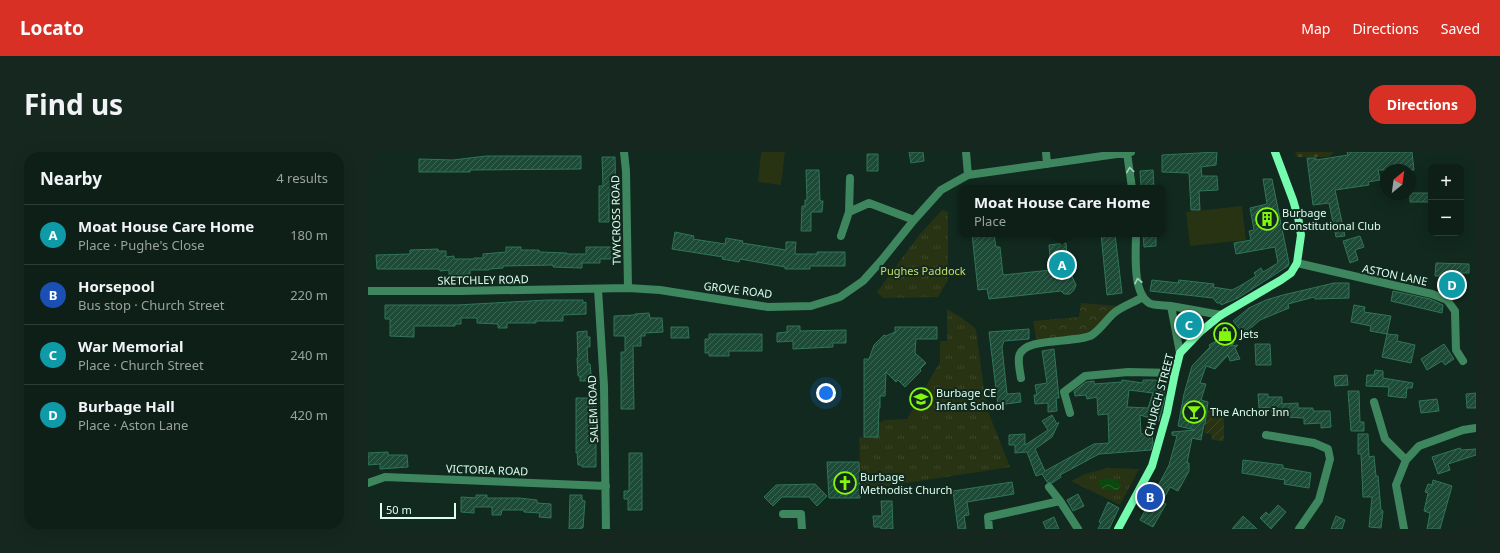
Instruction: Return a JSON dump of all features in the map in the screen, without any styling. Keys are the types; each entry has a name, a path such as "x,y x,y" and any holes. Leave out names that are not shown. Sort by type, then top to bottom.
{"main road":[{"path":"1275,152 1298,217 1301,235 1297,263"},
{"name":"CHURCH STREET","path":"1118,529 1152,466 1167,413 1174,373 1180,353 1200,332 1221,315 1281,280 1291,273 1297,263"}],"street":[{"name":"TWYCROSS ROAD","path":"624,152 626,171 628,288"},
{"path":"966,152 968,175"},
{"path":"1046,152 1047,164"},
{"name":"GROVE ROAD","path":"598,289 628,288 660,290 768,307 811,306 840,297 863,281 941,190 968,175 1129,152"},
{"path":"1129,152 1132,185"},
{"path":"841,236 849,212 850,178"},
{"path":"849,212 869,203 914,220"},
{"path":"1136,237 1136,280 1143,297 1150,304 1171,306 1221,315"},
{"name":"ASTON LANE","path":"1297,263 1432,294 1447,300 1454,311 1456,350 1463,361"},
{"name":"SKETCHLEY ROAD","path":"368,291 598,289"},
{"name":"SALEM ROAD","path":"598,289 604,386 606,529"},
{"path":"1021,378 1019,356 1023,350 1038,343 1084,338 1092,335 1112,314 1143,297"},
{"path":"1171,306 1180,353"},
{"path":"1070,413 1064,392 1085,376 1128,372 1174,373"},
{"path":"1374,402 1385,438 1406,460"},
{"path":"1404,529 1396,485 1406,460 1419,446 1463,430 1476,428"},
{"path":"1266,435 1314,443 1328,449 1330,459 1319,500 1299,529"},
{"name":"VICTORIA ROAD","path":"368,483 385,477 606,486"},
{"path":"1049,487 1078,529"},
{"path":"989,529 988,517 1060,501"},
{"path":"783,514 801,514 802,529"}],"green space":[{"path":"761,152 785,152 781,185 758,182"},
{"path":"1295,152 1334,152 1328,157 1297,157"},
{"path":"1242,206 1246,240 1190,246 1186,212"},
{"name":"Pughes Paddock","path":"942,210 948,212 948,280 938,297 883,298 877,292 920,234"},
{"path":"1081,303 1118,306 1092,335 1037,343 1033,321 1079,317"},
{"path":"947,309 976,329 983,383 989,414 1010,467 861,490 859,437 878,437 878,423 885,420 907,419 940,362 940,341 947,341"},
{"path":"1208,408 1224,410 1224,441 1212,440 1211,434 1204,433"},
{"path":"1108,468 1139,469 1120,505 1071,481 1085,474"}],"water":[{"path":"1108,478 1117,480 1121,485 1117,491 1101,488 1098,481"}],"building":[{"path":"909,152 923,152 924,161 911,163"},
{"path":"1217,152 1216,165 1201,167 1202,176 1217,176 1218,190 1199,191 1200,210 1191,210 1189,173 1162,172 1162,155"},
{"path":"1347,152 1412,152 1413,164 1380,164 1380,170 1378,170 1380,180 1368,182 1369,185 1335,190 1345,236 1336,237 1329,203 1313,205 1307,158 1316,158 1316,160 1348,155"},
{"path":"867,154 878,154 878,171 867,171"},
{"path":"486,156 581,156 581,169 419,172 419,159 453,160"},
{"path":"602,157 615,157 616,194 609,194 609,222 599,222 599,186 603,186"},
{"path":"806,170 819,170 820,201 823,201 822,212 811,212 811,231 801,231 802,206 805,206 805,200 807,200"},
{"path":"1153,170 1154,185 1141,185 1140,171"},
{"path":"1263,179 1272,179 1289,263 1288,266 1238,298 1221,305 1221,303 1217,303 1213,298 1150,291 1152,280 1178,283 1179,280 1214,284 1213,287 1232,290 1256,276 1254,273 1261,268 1263,272 1278,263 1275,247 1236,254 1234,243 1251,240 1249,231 1254,230 1250,208 1267,204"},
{"path":"1416,193 1428,193 1428,202 1410,202 1410,200 1416,200"},
{"path":"675,232 694,236 693,239 725,244 726,238 743,241 742,243 786,250 786,242 796,242 795,254 845,252 845,266 810,266 810,269 785,269 785,267 740,259 739,262 722,259 723,257 672,249"},
{"path":"1360,236 1364,247 1355,250 1358,260 1350,263 1343,241"},
{"path":"972,237 994,237 996,247 1000,247 1003,275 1051,270 1049,245 1066,243 1067,259 1072,259 1073,270 1069,270 1076,285 1070,294 1064,294 1061,291 989,299 987,289 978,290"},
{"path":"1101,237 1115,237 1122,293 1107,295"},
{"path":"1143,237 1156,237 1156,246 1144,247"},
{"path":"506,247 521,247 521,250 539,250 539,252 586,254 586,247 613,247 613,259 600,259 600,263 582,263 582,268 553,267 553,265 503,266 503,268 489,270 470,270 470,275 449,275 449,270 440,271 440,269 377,269 376,255 410,254 410,250 438,249 438,251 446,251 446,257 454,256 454,259 474,259 483,258 483,254 506,252"},
{"path":"1436,263 1469,264 1469,273 1460,273 1460,276 1458,276 1459,294 1446,294 1445,276 1435,276"},
{"path":"1334,283 1349,283 1349,298 1315,299 1314,297 1288,304 1289,308 1260,320 1244,334 1233,321 1249,308 1266,300"},
{"path":"1393,291 1430,299 1443,305 1442,313 1391,301"},
{"path":"547,300 583,300 583,303 586,302 586,314 563,315 563,321 507,323 507,328 498,328 498,324 477,323 477,318 461,318 461,324 455,324 455,326 414,326 414,337 390,336 390,319 385,319 385,305 457,305"},
{"path":"1354,305 1365,307 1364,312 1391,316 1387,334 1370,331 1371,326 1351,322"},
{"path":"649,313 650,318 662,318 663,332 645,333 645,336 641,336 641,346 633,346 634,409 621,409 621,352 625,352 625,336 614,336 614,316"},
{"path":"787,326 800,326 800,331 846,330 846,343 833,343 833,347 793,349 793,341 777,342 777,333 787,332"},
{"path":"671,327 688,327 689,338 671,338"},
{"path":"895,327 937,327 937,339 916,339 915,353 926,363 920,369 921,371 905,387 898,380 896,382 886,372 885,396 880,396 878,437 864,437 864,359 869,359 874,345 884,335 886,336 895,332"},
{"path":"1228,327 1234,343 1231,346 1238,345 1235,348 1240,359 1230,361 1228,355 1215,369 1206,366 1200,383 1206,384 1201,400 1208,402 1201,440 1192,438 1187,463 1189,463 1189,471 1178,491 1170,487 1162,502 1166,504 1153,527 1140,520 1169,465 1177,436 1172,435 1172,432 1195,430 1178,426 1184,394 1192,366 1210,347 1209,345 1222,338 1219,334"},
{"path":"1029,329 1029,339 1004,341 1002,347 1007,394 1020,393 1021,402 998,405 989,332"},
{"path":"587,331 587,337 590,337 590,347 587,347 588,364 590,364 591,374 589,374 589,381 580,381 580,376 578,376 577,332"},
{"path":"709,334 762,334 762,351 729,351 729,356 709,356 709,353 705,353 705,339 709,339"},
{"path":"1387,334 1398,335 1397,341 1415,345 1411,363 1382,357"},
{"path":"1255,344 1270,344 1271,365 1256,365"},
{"path":"1444,344 1454,359 1445,365 1442,361 1427,370 1421,359"},
{"path":"1054,349 1059,398 1056,398 1057,411 1048,412 1048,403 1035,404 1034,395 1037,395 1035,385 1047,383 1042,351"},
{"path":"1375,370 1383,371 1383,378 1413,383 1412,388 1407,388 1406,398 1388,396 1389,387 1366,386 1367,375 1374,375"},
{"path":"1347,375 1348,385 1335,386 1334,376"},
{"path":"1122,380 1143,383 1143,380 1156,380 1164,388 1165,397 1159,421 1140,415 1141,434 1152,433 1153,443 1151,450 1099,454 1060,475 1061,477 1052,483 1047,482 1042,474 1036,476 1027,452 1015,453 1015,445 1009,445 1009,435 1025,434 1025,445 1048,430 1042,421 1052,415 1057,424 1059,422 1052,437 1035,449 1045,471 1094,444 1109,443 1108,414 1098,415 1097,397 1087,399 1086,395 1075,396 1074,391 1086,382 1094,381 1094,384 1122,382","holes":["1129,390 1153,393 1148,408 1127,407"]},
{"path":"1348,391 1359,391 1360,422 1364,422 1364,431 1351,431"},
{"path":"1476,393 1476,408 1467,408 1466,394"},
{"path":"1258,394 1268,394 1268,397 1282,397 1282,404 1298,403 1298,408 1313,408 1313,411 1330,411 1331,427 1321,428 1321,423 1304,424 1304,418 1286,417 1286,412 1271,412 1271,407 1259,408"},
{"path":"576,398 596,398 596,467 582,467 582,465 578,465 577,452 576,453"},
{"path":"1437,399 1439,411 1421,413 1419,401"},
{"path":"1358,434 1368,434 1369,457 1374,456 1376,476 1378,476 1381,510 1383,511 1381,528 1369,527 1372,497 1363,497 1361,454 1358,454"},
{"path":"1460,448 1461,450 1476,449 1476,455 1448,464 1450,470 1438,474 1432,457"},
{"path":"388,452 388,455 407,455 408,467 380,469 380,464 368,465 368,453"},
{"path":"629,453 642,453 642,510 628,510 628,499 624,499 624,491 629,491"},
{"path":"1243,460 1283,465 1283,468 1311,473 1309,488 1284,484 1285,480 1242,473"},
{"name":"Burbage Methodist Church","path":"827,462 859,462 860,498 829,498"},
{"path":"1433,480 1452,486 1440,529 1427,529 1430,513 1424,511 1428,493 1425,492 1428,484 1432,485"},
{"path":"1012,482 1014,494 967,502 969,515 964,516 966,529 958,529 953,491"},
{"path":"815,484 827,496 817,506 809,497 782,497 773,506 764,497 776,485"},
{"path":"1078,494 1084,506 1073,511 1067,500"},
{"path":"476,495 487,495 487,498 519,498 537,500 537,503 551,504 551,518 539,517 540,513 524,512 524,510 502,510 501,515 492,515 492,507 474,507 474,513 461,512 461,497 476,498"},
{"path":"570,495 582,495 582,500 585,501 583,528 581,529 569,529"},
{"path":"881,501 892,501 893,529 881,529 881,527 874,527 873,516 882,516"},
{"path":"1108,502 1119,508 1109,529 1098,529 1101,523 1099,522"},
{"path":"1278,505 1286,512 1271,529 1260,518 1266,512 1269,515"},
{"path":"1243,516 1257,529 1232,529"},
{"path":"1336,516 1345,520 1342,529 1331,529"},
{"path":"1054,517 1059,529 1046,529 1043,522"}],"place":[{"name":"Burbage Constitutional Club","path":"1267,219"},
{"name":"Moat House Care Home","path":"1062,265"},
{"name":"Burbage Hall","path":"1452,285"},
{"name":"War Memorial","path":"1189,325"},
{"name":"Jets","path":"1225,334"},
{"name":"Burbage CE Infant School","path":"921,399"},
{"name":"The Anchor Inn","path":"1194,412"},
{"name":"Burbage Methodist Church","path":"845,483"},
{"name":"Horsepool","path":"1150,497"}]}
